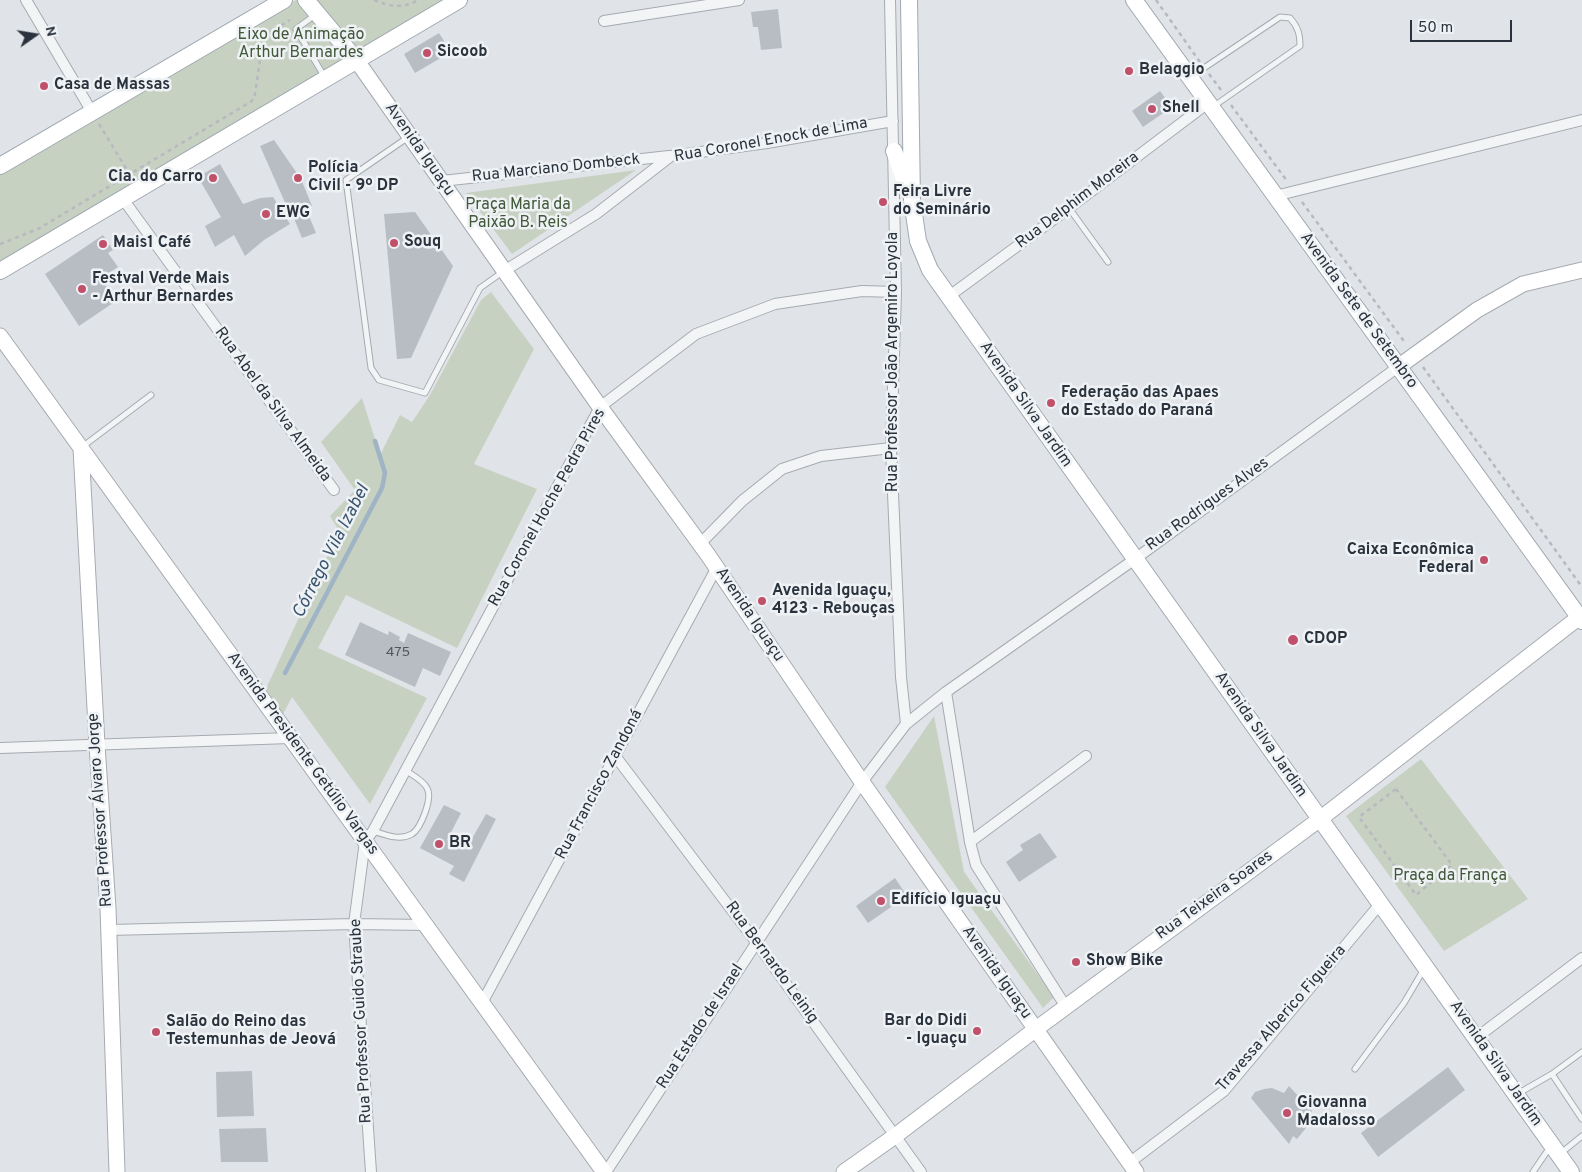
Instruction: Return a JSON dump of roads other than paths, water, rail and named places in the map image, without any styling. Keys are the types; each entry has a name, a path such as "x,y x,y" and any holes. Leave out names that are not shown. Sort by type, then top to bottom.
{"main road":[{"path":"0,166 284,0"},
{"path":"306,0 357,61"},
{"path":"0,272 459,0"},
{"name":"Rua Professor João Argemiro Loyola","path":"909,0 912,200 918,240 930,270 948,297"},
{"name":"Avenida Sete de Setembro","path":"1134,0 1398,367 1581,617"},
{"name":"Avenida Iguaçu","path":"357,61 600,407 717,567 862,782 1132,1167"},
{"path":"894,151 912,200"},
{"name":"Rua Rodrigues Alves","path":"1398,367 1477,310 1523,284 1582,270"},
{"name":"Avenida Silva Jardim","path":"948,297 1571,1172"},
{"name":"Avenida Presidente Getúlio Vargas","path":"0,336 290,738 369,836 426,925 605,1172"},
{"name":"Rua Professor Álvaro Jorge","path":"81,448 109,930 117,1172"},
{"name":"Rua Teixeira Soares","path":"844,1172 1320,819 1581,617"}],"street":[{"path":"26,0 92,112"},
{"path":"604,21 739,0"},
{"name":"Rua Professor João Argemiro Loyola","path":"890,0 896,292 891,448 901,677 906,724"},
{"name":"Rua Delphim Moreira","path":"948,297 1210,105"},
{"name":"Rua Coronel Enock de Lima","path":"504,271 596,214 671,156 767,143 893,120"},
{"path":"1275,196 1582,120"},
{"name":"Rua Marciano Dombeck","path":"442,181 671,156"},
{"name":"Rua Abel da Silva Almeida","path":"123,199 334,490"},
{"name":"Rua Coronel Hoche Pedra Pires","path":"369,836 600,407 696,334 775,304 862,291 896,292"},
{"name":"Rua Rodrigues Alves","path":"862,782 906,724 946,692 1135,559 1398,367"},
{"path":"700,544 742,501 782,469 821,456 891,448"},
{"name":"Rua Francisco Zandoná","path":"482,1003 717,567"},
{"path":"946,692 970,842 976,865 1066,1007"},
{"path":"0,748 290,738"},
{"path":"970,842 1086,756"},
{"name":"Rua Bernardo Leinig","path":"616,757 756,942 921,1172"},
{"name":"Rua Estado de Israel","path":"605,1172 862,782"},
{"name":"Rua Professor Guido Straube","path":"369,836 354,924 370,1172"},
{"name":"Travessa Alberico Figueira","path":"1132,1167 1224,1091 1380,904"},
{"path":"109,930 354,924 426,925"},
{"path":"1476,1038 1582,958"}],"lane":[{"path":"317,13 296,29 326,79"},
{"path":"1190,78 1280,17 1290,18 1297,26 1300,35 1300,46 1226,97 1210,105"},
{"path":"410,136 346,180 371,368 379,380 425,393 480,288 504,271"},
{"path":"1069,208 1108,262"},
{"path":"81,448 151,395"},
{"path":"369,836 402,836 411,834 416,830 428,804 429,795 427,787 405,770"},
{"path":"1355,1069 1404,1003 1425,967"},
{"path":"1516,1094 1552,1074 1582,1052"},
{"path":"1552,1074 1582,1119"},
{"path":"1533,1172 1555,1150 1582,1136"}],"waterway":[{"name":"Córrego Vila Izabel","path":"285,673 382,488 385,473 375,441"}],"place":[{"name":"Sicoob","path":"427,53"},
{"name":"Belaggio","path":"1129,71"},
{"name":"Casa de Massas","path":"44,86"},
{"name":"Shell","path":"1152,109"},
{"name":"Cia. do Carro","path":"213,178"},
{"name":"Polícia Civil - 9º DP","path":"298,178"},
{"name":"Feira Livre do Seminário","path":"883,202"},
{"name":"EWG","path":"266,214"},
{"name":"Souq","path":"394,243"},
{"name":"Mais1 Café","path":"103,244"},
{"name":"Festval Verde Mais - Arthur Bernardes","path":"82,289"},
{"name":"Federação das Apaes do Estado do Paraná","path":"1051,403"},
{"name":"Caixa Econômica Federal","path":"1484,560"},
{"name":"Avenida Iguaçu, 4123 - Rebouças","path":"762,601"},
{"name":"CDOP","path":"1293,640"},
{"name":"BR","path":"439,844"},
{"name":"Edifício Iguaçu","path":"881,901"},
{"name":"Show Bike","path":"1076,962"},
{"name":"Bar do Didi - Iguaçu","path":"977,1031"},
{"name":"Salão do Reino das Testemunhas de Jeová","path":"156,1032"},
{"name":"Giovanna Madalosso","path":"1287,1113"}],"park label":[{"name":"Eixo de Animação Arthur Bernardes","path":"301,45"},
{"name":"Praça Maria da Paixão B. Reis","path":"518,215"},
{"name":"Praça da França","path":"1450,877"}]}
